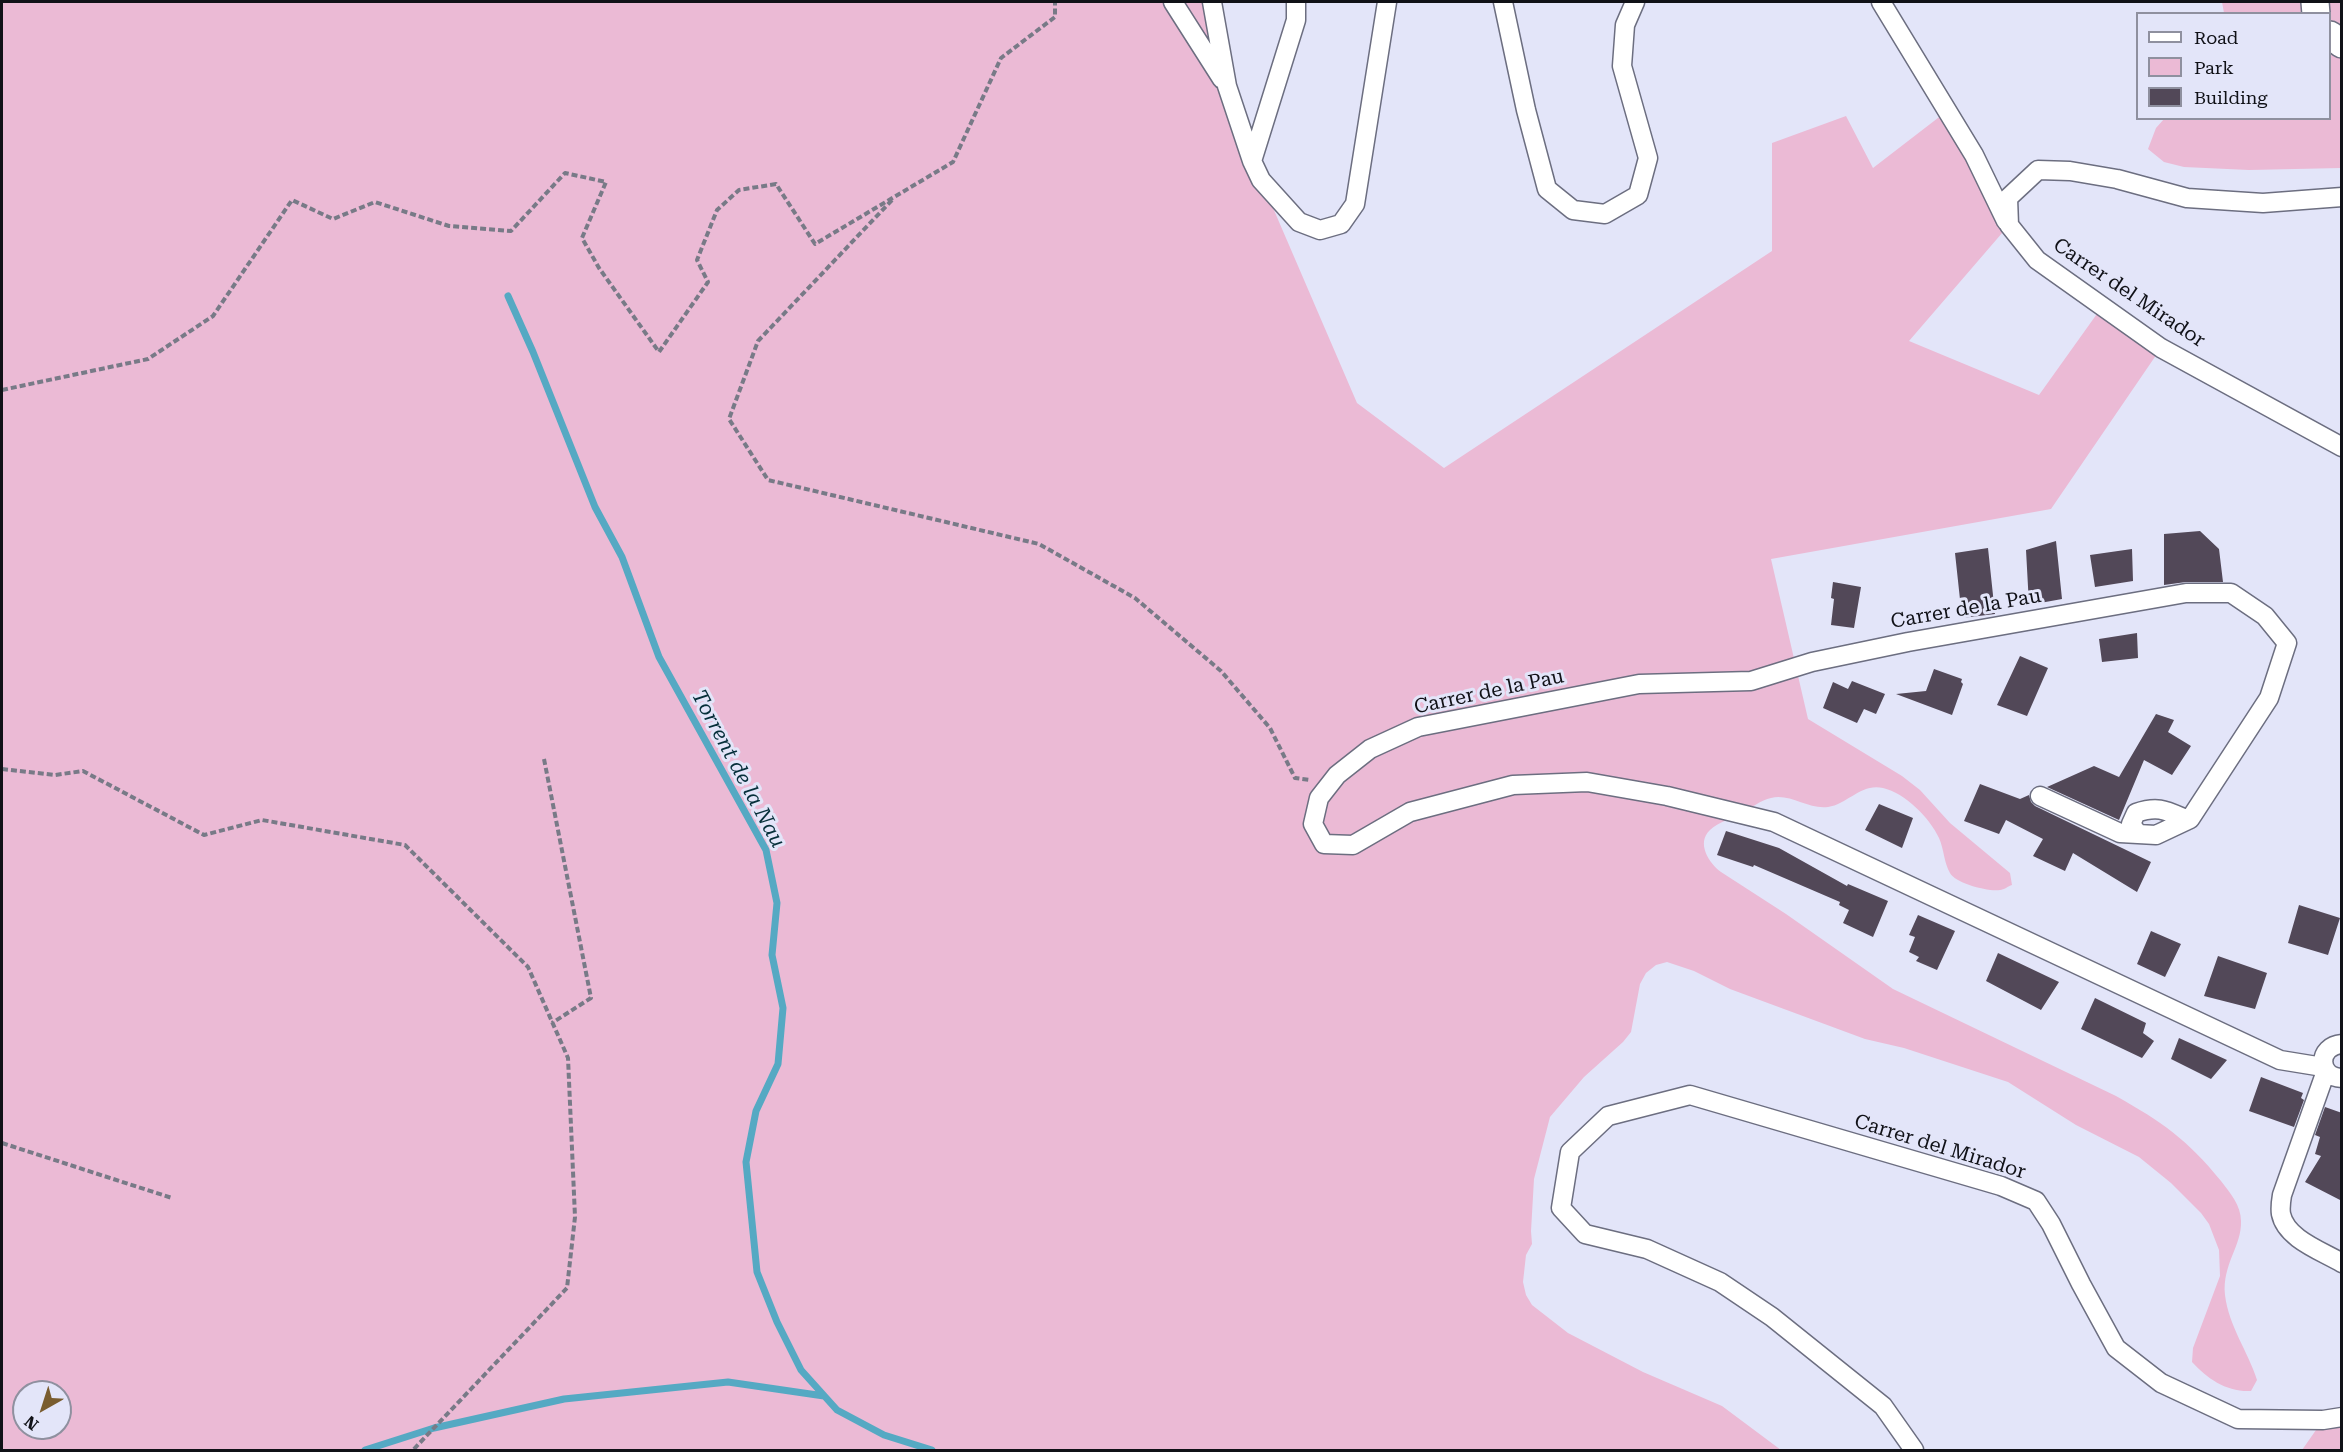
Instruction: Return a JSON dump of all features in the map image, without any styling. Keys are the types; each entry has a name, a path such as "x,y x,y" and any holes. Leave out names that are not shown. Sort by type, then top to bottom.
{"street":[{"path":"1173,2 1227,86"},
{"path":"1212,2 1227,86 1261,180 1299,222 1320,230 1341,224 1355,204 1387,2"},
{"path":"1252,160 1296,20 1296,2"},
{"path":"1503,2 1526,110 1547,189 1573,210 1605,214 1638,195 1648,158 1622,66 1625,26 1635,2"},
{"name":"Carrer del Mirador","path":"1881,2 1974,155 2008,225 2037,260 2161,348 2342,447"},
{"path":"2008,225 2008,198 2038,170 2070,171 2117,179 2187,198 2263,203 2342,197"},
{"name":"Carrer de la Pau","path":"2188,820 2269,698 2288,643 2265,616 2231,593 2186,593 1908,642 1812,662 1751,681 1639,684 1418,728 1370,749 1331,783 1319,798 1313,824 1324,844 1353,845 1410,812 1513,786 1587,782 1667,796 1774,822 2280,1060 2330,1072"},
{"path":"2040,796 2120,833 2156,835 2188,820"},
{"path":"2138,834 2131,824 2136,813 2151,808 2167,811 2188,820"},
{"path":"2341,1040 2326,1050 2322,1061 2330,1072 2282,1195 2280,1212 2285,1226 2298,1238 2342,1263"},
{"name":"Carrer del Mirador","path":"1914,1450 1883,1406 1772,1317 1720,1282 1647,1249 1585,1234 1560,1208 1570,1152 1608,1116 1690,1095 2001,1186 2036,1201 2051,1224 2116,1348 2161,1383 2238,1419 2323,1420 2342,1417"}],"path":[{"path":"2,390 148,359 213,316 292,200 333,219 375,202 449,226 511,231 565,173 606,182 582,238 599,268 659,352 708,282 697,260 717,210 739,190 776,184 815,244 953,162 1001,58 1055,17 1055,2"},
{"path":"897,195 758,341 729,419 768,480 1039,544 1135,598 1221,671 1270,728 1295,778 1331,783"},
{"path":"544,759 591,998 552,1023"},
{"path":"2,769 55,775 83,771 204,835 262,820 405,845 528,967 568,1058 575,1216 567,1288 412,1450"},
{"path":"2,1143 171,1198"}],"green space":[{"path":"2,2 1212,2 1261,180 1357,403 1444,468 1772,251 1772,143 1846,116 1873,168 1947,111 2009,225 1909,341 2039,395 2099,311 2161,348 2051,509 1771,559 1808,719 1902,776 1920,790 1950,823 2010,873 2012,885 2002,890 1988,890 1972,886 1953,877 1946,865 1939,838 1930,822 1900,795 1875,787 1868,788 1828,807 1778,797 1767,799 1713,827 1706,835 1704,847 1712,863 1721,872 1786,914 1893,989 2116,1096 2173,1132 2197,1154 2221,1181 2237,1204 2241,1215 2238,1239 2226,1274 2225,1295 2230,1318 2257,1380 2251,1391 2233,1389 2204,1374 2192,1362 2193,1348 2220,1276 2219,1250 2209,1224 2201,1213 2171,1183 2139,1157 2076,1125 2008,1082 1904,1048 1865,1039 1730,989 1694,971 1667,962 1656,965 1646,973 1640,984 1631,1032 1584,1077 1550,1117 1534,1179 1532,1244 1526,1255 1523,1282 1526,1295 1532,1305 1568,1333 1643,1372 1722,1406 1781,1450 2,1450"},
{"path":"2222,2 2341,2 2341,168 2249,170 2184,167 2164,162 2148,149 2156,128 2163,120 2331,120 2331,12 2224,12"},
{"path":"2341,1416 2341,1450 2302,1450 2323,1420"}],"building":[{"path":"2200,531 2219,549 2223,582 2186,582 2164,585 2164,534"},
{"path":"2056,541 2062,599 2029,605 2026,550"},
{"path":"1988,548 1995,614 1962,618 1955,553"},
{"path":"2132,549 2133,581 2095,587 2090,555"},
{"path":"1833,582 1861,587 1854,628 1831,625"},
{"path":"2137,633 2138,658 2102,662 2099,639"},
{"path":"2020,656 2048,668 2027,716 1997,705"},
{"path":"1934,669 1962,679 1963,684 1952,715 1896,694 1926,691"},
{"path":"1852,681 1885,694 1876,714 1864,709 1857,723 1823,708 1833,682 1848,689"},
{"path":"2156,714 2174,720 2168,732 2191,746 2172,775 2144,760 2119,820 2047,787 2094,766 2119,777"},
{"path":"1980,784 2020,799 2029,795 2035,806 2151,862 2137,892 2073,853 2065,871 2033,856 2043,839 2006,820 1999,834 1964,821"},
{"path":"1879,804 1913,818 1902,848 1865,830"},
{"path":"1726,831 1779,848 1847,886 1848,884 1888,901 1873,937 1843,923 1849,910 1839,905 1840,902 1754,865 1753,867 1717,855"},
{"path":"2299,905 2340,918 2328,955 2288,943"},
{"path":"1918,915 1955,931 1937,970 1916,961 1919,957 1909,952 1915,937 1909,935"},
{"path":"2151,931 2181,944 2165,977 2137,964"},
{"path":"1998,953 2059,982 2041,1010 1986,981"},
{"path":"2218,956 2267,973 2255,1009 2204,996"},
{"path":"2095,998 2146,1023 2143,1033 2154,1041 2142,1058 2081,1029"},
{"path":"2179,1038 2227,1060 2211,1079 2171,1059"},
{"path":"2261,1077 2303,1093 2301,1098 2304,1100 2294,1127 2249,1111"},
{"path":"2325,1107 2342,1113 2342,1201 2305,1182 2321,1156 2315,1154 2320,1137 2315,1135"}],"waterway":[{"name":"Torrent de la Nau","path":"508,296 595,507 622,557 659,657 766,850 777,903 772,955 783,1008 778,1064 756,1111 746,1162 757,1272 777,1322 801,1370 837,1410 884,1435 932,1450"},
{"path":"365,1450 434,1428 564,1399 728,1382 824,1396"}]}
